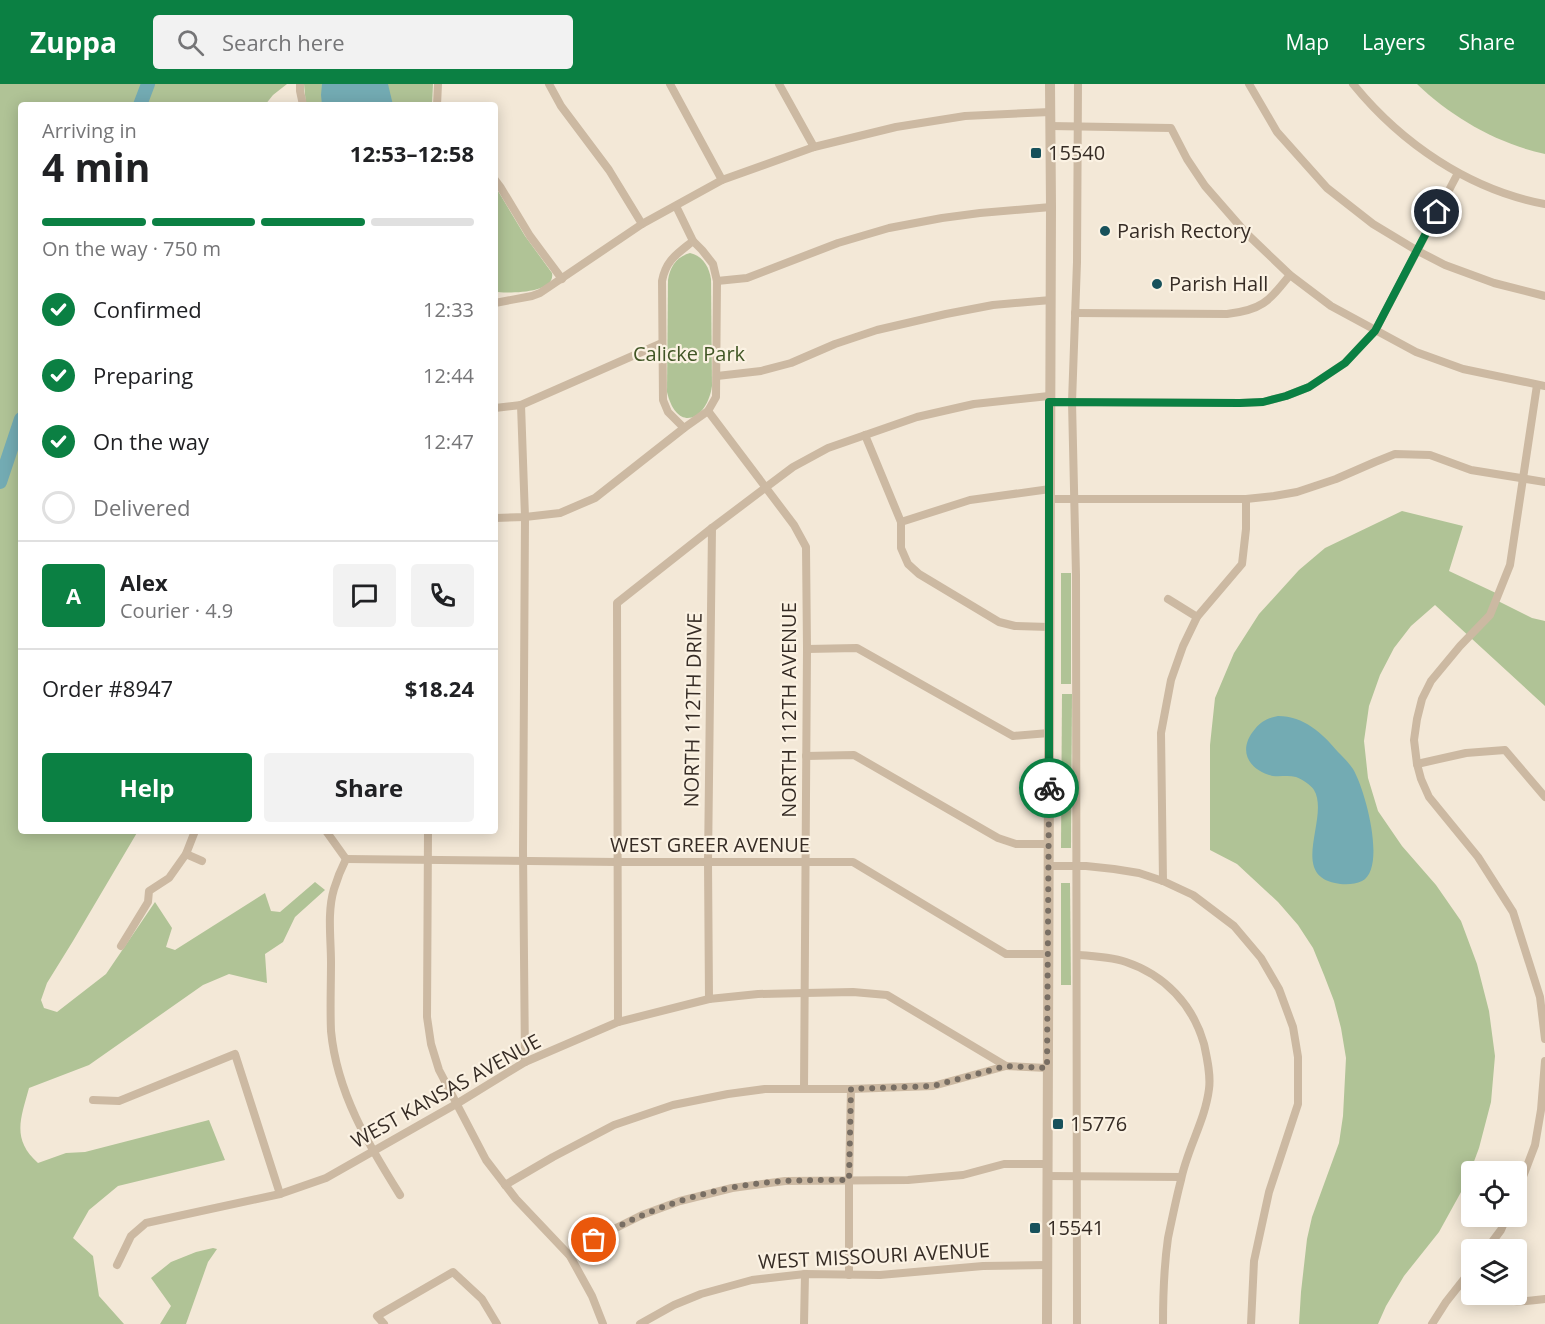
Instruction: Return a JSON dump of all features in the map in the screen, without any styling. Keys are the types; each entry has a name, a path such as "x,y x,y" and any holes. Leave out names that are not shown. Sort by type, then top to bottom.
{"street":[{"path":"300,84 303,102"},
{"path":"437,102 438,84"},
{"path":"549,84 561,106 609,170 642,224"},
{"path":"670,84 722,180"},
{"path":"779,84 814,147"},
{"path":"1047,1324 1050,84"},
{"path":"1077,1324 1076,587 1072,402 1078,84"},
{"path":"1249,84 1276,132 1328,188 1373,224 1445,265 1494,283 1545,296"},
{"path":"1353,84 1386,121 1458,173 1496,189 1545,204"},
{"path":"498,302 532,296 546,290 642,224 722,180 814,147 896,127 965,116 1050,111"},
{"path":"1050,126 1170,128 1205,186 1246,234 1290,275 1332,306 1416,352 1463,369 1541,386 1523,479 1510,565 1490,615 1431,681 1416,719 1414,740 1417,764 1429,797 1478,857 1513,912 1540,997 1545,1039"},
{"path":"618,1022 617,603 793,467 828,448 917,417 963,406 1049,399 1072,402 1263,402 1309,387 1345,363 1375,331 1458,173"},
{"path":"498,184 530,236 562,279"},
{"path":"498,518 525,518 560,513 595,498 708,411 716,397 717,281 713,264 693,241 676,206"},
{"path":"717,281 747,278 838,243 889,228 961,215 1051,207"},
{"path":"684,428 668,412 663,400 662,281 664,271 672,258 693,241"},
{"path":"1075,313 1227,314 1243,312 1260,306 1271,298 1290,275"},
{"path":"717,376 761,371 791,363 835,344 877,330 946,314 993,305 1050,300"},
{"path":"498,408 521,405 662,343"},
{"path":"521,405 525,518 523,861 525,1062"},
{"name":"NORTH 112TH AVENUE","path":"708,411 766,487 806,547 804,1089"},
{"path":"866,435 901,522 901,548 908,564 919,574 999,622 1015,626 1049,627"},
{"path":"901,522 970,500 1049,494 1075,499 1246,499 1274,496 1297,492 1336,479 1395,454 1430,455 1471,470 1545,482"},
{"path":"1162,881 1161,733 1171,680 1183,645 1197,617 1242,564 1246,529 1246,499"},
{"name":"NORTH 112TH DRIVE","path":"709,999 708,862 712,528"},
{"path":"1168,599 1197,617"},
{"path":"807,649 857,648 1013,736 1049,734"},
{"path":"1417,764 1466,753 1505,750 1545,797"},
{"path":"806,756 854,755 998,838 1016,844 1049,844"},
{"path":"121,946 148,902 149,891 169,878 186,854 194,834"},
{"path":"328,834 346,859 331,902 332,1032 337,1064 353,1112 400,1195"},
{"path":"428,834 428,1029 430,1044 439,1070 486,1160 527,1211 570,1256 592,1296 603,1324"},
{"path":"186,854 202,861"},
{"name":"WEST GREER AVENUE","path":"346,859 853,862 1006,954 1048,954"},
{"path":"1048,866 1114,868 1139,873 1193,895 1234,926 1261,958 1279,988 1293,1027 1298,1057 1298,1104 1269,1192 1254,1261 1251,1324"},
{"path":"1077,955 1125,961 1160,979 1178,995 1191,1012 1199,1028 1208,1059 1209,1088 1203,1114 1181,1176 1168,1238 1162,1324"},
{"name":"WEST KANSAS AVENUE","path":"117,1265 131,1236 146,1223 280,1194 326,1178 525,1062 618,1022 709,999 758,994 853,992 887,995 1006,1066 1047,1068"},
{"path":"93,1100 119,1101 235,1054 280,1194"},
{"path":"1527,1166 1535,1145 1541,1110 1545,1061"},
{"path":"505,1185 614,1125 673,1105 765,1089 933,1086 1006,1066"},
{"path":"849,1275 851,1089"},
{"path":"570,1256 628,1221 706,1194 732,1188 777,1182 908,1180 963,1175 1004,1164 1047,1164"},
{"path":"1047,1176 1181,1176"},
{"name":"WEST MISSOURI AVENUE","path":"640,1324 674,1305 726,1286 752,1280 805,1274 902,1274 1047,1264"},
{"path":"384,1324 377,1316 453,1272 482,1299 497,1324"},
{"path":"804,1324 805,1274"},
{"path":"1432,1324 1461,1284"},
{"path":"1527,1302 1545,1299"}],"green space":[{"path":"0,84 287,84 267,102 18,102 18,834 136,834 47,983 41,1000 44,1008 57,1012 106,974 155,902 172,928 166,947 175,950 265,893 271,911 280,912 315,882 325,890 295,917 283,942 265,954 267,983 229,974 203,985 89,1065 29,1088 21,1119 21,1137 24,1145 38,1163 66,1153 85,1152 209,1120 225,1160 118,1186 89,1210 73,1238 93,1256 99,1296 124,1324 0,1324"},
{"path":"304,84 433,84 432,102 306,102"},
{"path":"1417,84 1545,84 1545,154 1510,143 1476,128 1430,96"},
{"path":"498,191 525,236 552,273 547,285 539,289 498,292"},
{"name":"Calicke Park","path":"690,253 705,263 711,279 712,386 709,398 698,414 691,418 684,418 672,405 667,392 668,280 674,263"},
{"path":"1402,511 1463,526 1449,571 1498,594 1496,600 1532,618 1545,621 1545,706 1435,605 1411,626 1394,648 1380,675 1369,706 1364,741 1368,778 1378,811 1402,846 1436,885 1461,921 1477,964 1489,1011 1495,1056 1491,1102 1479,1148 1474,1161 1461,1161 1461,1192 1439,1232 1404,1276 1378,1324 1299,1324 1307,1239 1312,1217 1339,1143 1343,1116 1346,1058 1341,1028 1334,1001 1313,948 1298,925 1278,902 1237,864 1210,850 1210,745 1215,698 1234,653 1259,614 1299,570 1325,548"},
{"path":"1061,573 1071,573 1071,684 1061,684"},
{"path":"1062,694 1072,694 1071,848 1061,848"},
{"path":"1061,883 1070,883 1071,985 1061,985"},
{"path":"213,1248 217,1249 208,1262 186,1324 160,1324 171,1306 151,1278 171,1262"}],"water":[{"path":"322,84 388,84 392,102 322,102"},
{"path":"1278,716 1296,719 1312,727 1326,738 1353,769 1368,810 1373,845 1373,861 1369,873 1362,881 1341,884 1322,878 1315,868 1312,857 1318,815 1318,801 1314,790 1306,782 1296,777 1273,776 1264,773 1257,769 1248,758 1247,744 1255,729 1265,720"}],"waterway":[{"path":"141,102 148,84"},
{"path":"0,482 18,428"}],"way so far":[{"path":"594,1240 642,1215 706,1194 770,1182 849,1180 851,1089 933,1086 1006,1066 1047,1068 1049,788"}],"place":[{"name":"15540","path":"1036,153"},
{"name":"Parish Rectory","path":"1105,231"},
{"name":"Parish Hall","path":"1157,284"},
{"name":"15776","path":"1058,1124"},
{"name":"15541","path":"1035,1228"}],"route":[{"path":"1049,788 1049,402 1263,402 1309,387 1345,363 1375,331 1437,212"}]}
